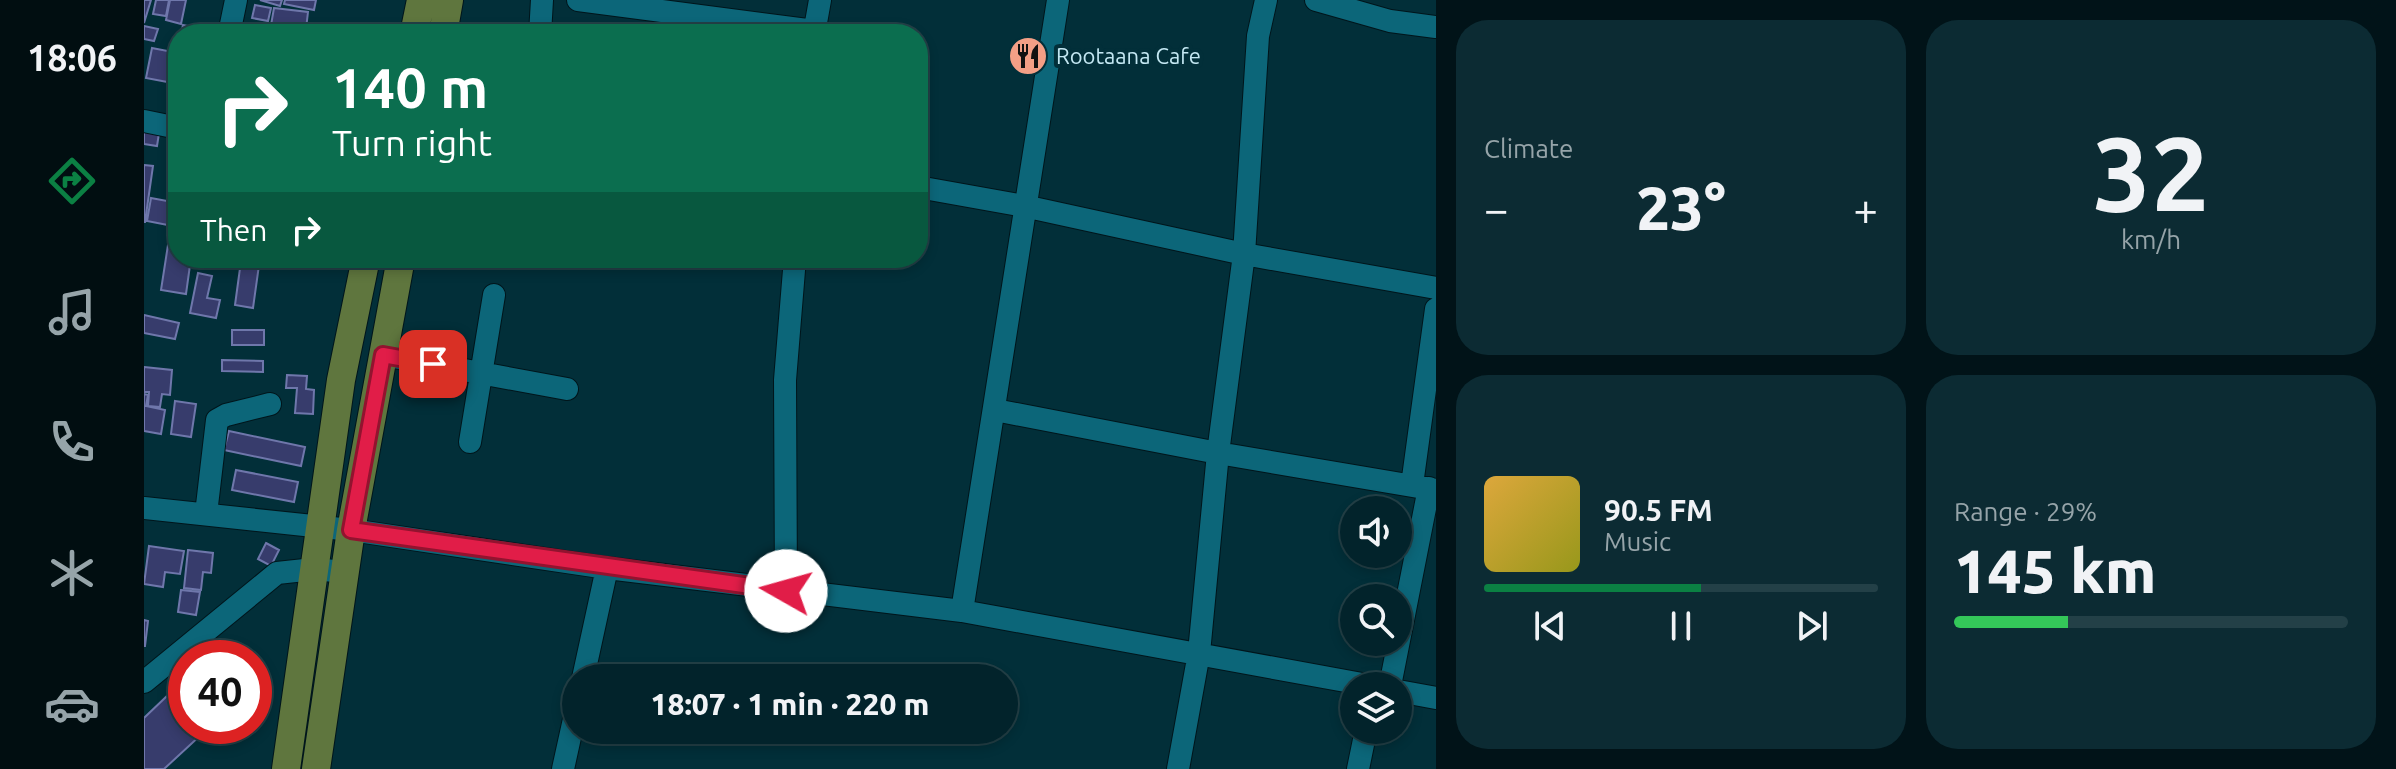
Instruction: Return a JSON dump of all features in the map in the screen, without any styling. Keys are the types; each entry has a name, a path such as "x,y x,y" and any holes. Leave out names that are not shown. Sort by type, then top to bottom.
{"main road":[{"path":"416,24 421,0"},
{"path":"445,24 449,0"},
{"path":"286,769 341,380 364,268"},
{"path":"316,769 351,530 399,268"}],"street":[{"path":"231,24 236,0"},
{"path":"541,24 542,0"},
{"path":"578,0 755,24"},
{"path":"816,24 820,0"},
{"path":"962,611 1058,0"},
{"path":"1178,769 1199,653 1218,453 1244,254 1258,36 1266,0"},
{"path":"1316,0 1390,21 1436,27"},
{"path":"144,121 168,126"},
{"path":"928,189 1024,206 1244,254 1436,288"},
{"path":"786,591 785,380 794,268"},
{"path":"470,442 494,295"},
{"path":"1392,672 1425,488 1436,309"},
{"path":"383,355 567,389"},
{"path":"206,514 217,420 270,404"},
{"path":"995,410 1218,453 1425,488"},
{"path":"144,508 320,526 607,568 962,611 1340,680"},
{"path":"586,664 607,568"},
{"path":"144,682 277,573 314,569 345,572"},
{"path":"1412,694 1436,698"},
{"path":"563,769 569,744"},
{"path":"1358,769 1363,744"}],"building":[{"path":"144,0 151,0 144,23"},
{"path":"156,0 169,0 166,16 153,14"},
{"path":"170,0 186,0 181,24 166,20"},
{"path":"260,0 282,0 280,6"},
{"path":"285,0 316,0 314,10 284,4"},
{"path":"255,5 271,8 268,21 252,18"},
{"path":"274,8 308,12 307,24 271,24"},
{"path":"144,26 158,29 154,41 144,39"},
{"path":"152,48 168,51 168,82 146,78"},
{"path":"144,125 160,127 157,146 144,144"},
{"path":"144,165 153,166 145,222 144,222"},
{"path":"151,198 168,201 168,225 147,221"},
{"path":"168,245 168,268 190,268 186,294 161,290"},
{"path":"240,268 259,268 253,308 235,305"},
{"path":"198,273 212,276 207,298 220,300 216,318 190,313"},
{"path":"144,315 179,323 175,339 144,333"},
{"path":"232,330 264,330 264,345 232,345"},
{"path":"222,360 263,361 263,372 222,371"},
{"path":"144,367 172,370 170,395 162,394 160,407 148,406 149,392 144,392"},
{"path":"287,375 307,376 306,389 314,390 313,414 295,413 297,388 286,388"},
{"path":"144,394 148,395 146,406 165,410 161,434 144,431"},
{"path":"175,401 196,404 191,437 171,434"},
{"path":"229,431 305,447 301,466 224,450"},
{"path":"236,470 298,482 294,502 232,490"},
{"path":"266,543 279,550 271,566 258,559"},
{"path":"149,546 184,551 180,574 165,572 163,587 144,584"},
{"path":"188,550 213,553 211,573 203,572 201,590 184,588"},
{"path":"181,590 200,592 196,615 178,612"},
{"path":"144,620 148,621 145,646 144,646"},
{"path":"167,696 168,744 191,744 164,769 144,769 144,718"}],"place":[{"name":"Rootaana Cafe","path":"1028,56"}],"route":[{"path":"433,364 383,355 351,530 786,591"}]}
